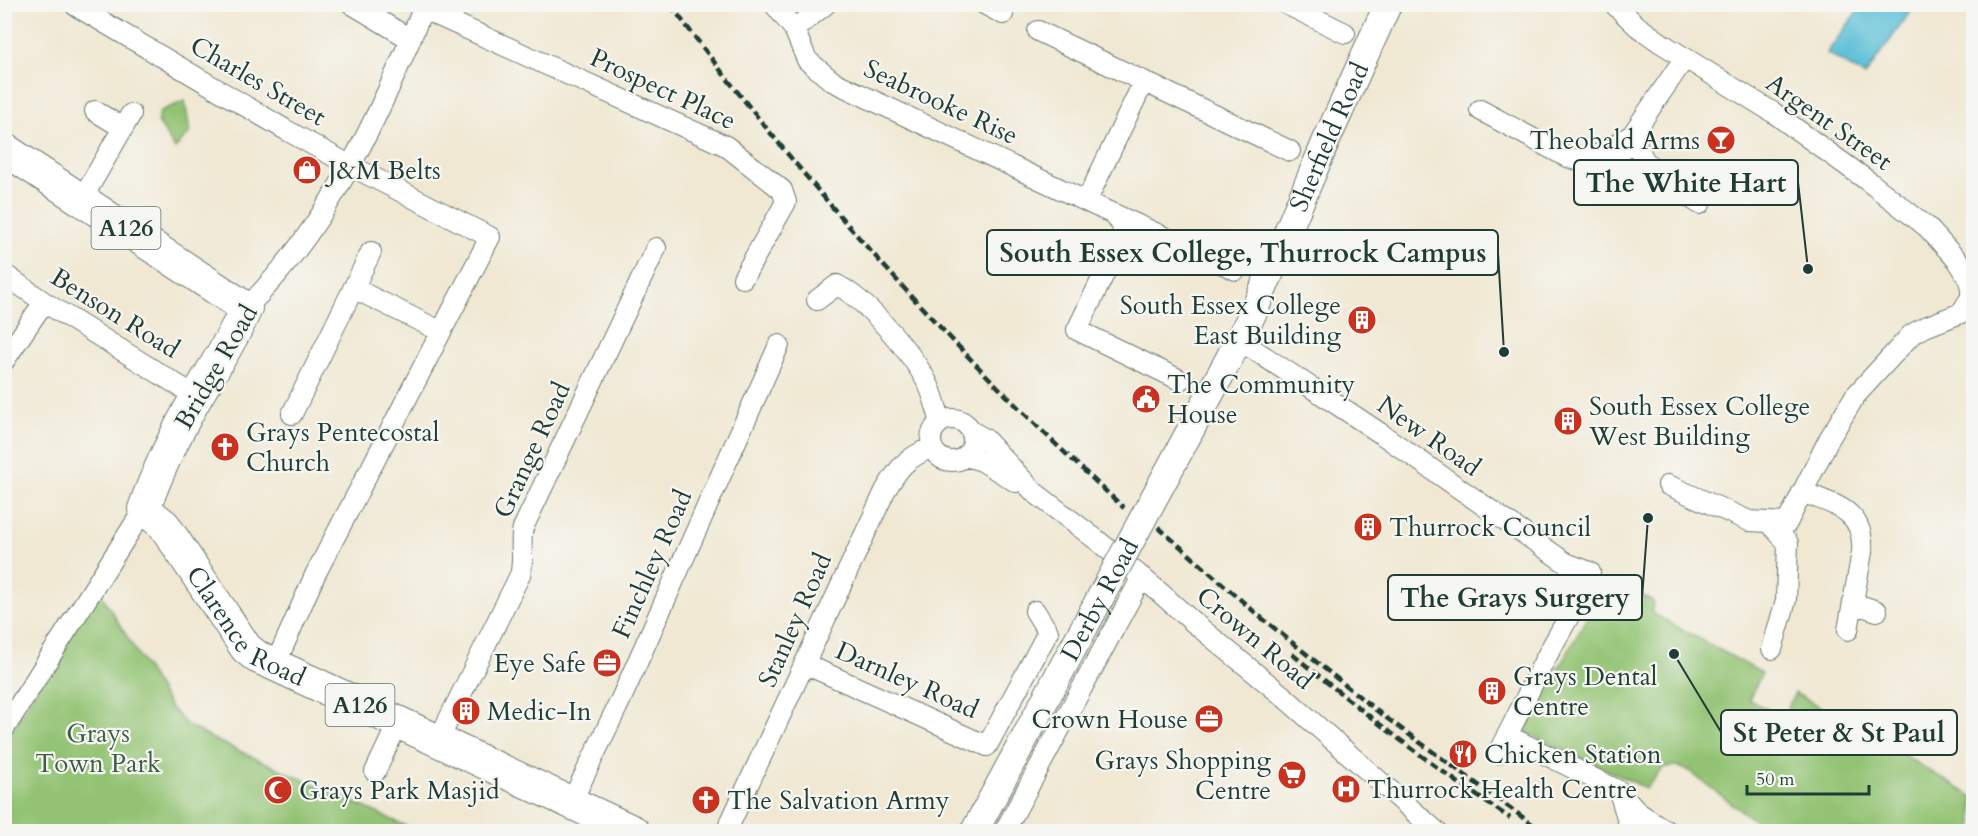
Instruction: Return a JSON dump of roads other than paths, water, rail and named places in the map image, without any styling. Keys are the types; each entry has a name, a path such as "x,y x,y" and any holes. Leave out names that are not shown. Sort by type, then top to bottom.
{"main road":[{"name":"Sherfield Road","path":"1224,368 1257,304 1327,139 1388,4"},
{"name":"A126","path":"4,149 246,308"},
{"name":"Bridge Road","path":"144,509 164,458 238,328 246,308"},
{"name":"Derby Road","path":"974,831 1224,368"},
{"name":"Clarence Road","path":"144,509 164,525 238,639 257,657 634,831"}],"street":[{"path":"352,4 410,39"},
{"path":"774,4 794,29 826,4"},
{"path":"984,4 1003,14"},
{"path":"1286,4 1345,33"},
{"name":"Argent Street","path":"1614,4 1637,26 1684,59 1747,95 1803,133 1927,227 1958,261 1968,277 1971,288 1970,308"},
{"name":"Charles Street","path":"76,6 351,166 490,237 441,331"},
{"name":"Bridge Road","path":"246,308 287,263 351,166 424,7"},
{"name":"Prospect Place","path":"424,7 726,146 782,190 786,202 743,278"},
{"name":"Seabrooke Rise","path":"794,29 807,60 832,81 1236,270"},
{"path":"1038,32 1290,151"},
{"path":"1613,164 1684,59"},
{"path":"1087,200 1144,81"},
{"path":"1480,110 1565,156 1577,160 1600,154 1632,135"},
{"path":"82,199 127,121 95,111"},
{"path":"1632,135 1644,160 1669,184 1700,204"},
{"path":"1111,213 1123,225 1122,237 1077,330 1180,380"},
{"name":"Grange Road","path":"438,741 520,575 523,565 520,543 523,528 656,248"},
{"path":"292,414 370,252"},
{"name":"Benson Road","path":"4,274 44,302 197,397"},
{"path":"817,300 837,285 849,291 898,339 928,385 941,422"},
{"path":"275,665 315,575 441,331 353,288"},
{"path":"4,361 44,302"},
{"path":"1668,485 1749,521 1769,524 1787,523 1829,439 1855,396 1911,335 1970,308"},
{"name":"New Road","path":"1238,341 1380,433 1566,563 1590,572 1584,590 1544,660 1508,736"},
{"name":"Finchley Road","path":"571,803 621,699 779,345"},
{"path":"954,419 961,421 970,431 972,444 965,456 959,460 946,460 940,457 932,447 933,430 941,422 954,419"},
{"name":"Crown Road","path":"970,431 985,439 1034,492 1142,578 1283,696 1437,831"},
{"name":"Stanley Road","path":"726,831 885,491 898,470 911,456 932,447"},
{"name":"Crown Road","path":"965,456 982,461 1034,492"},
{"path":"1802,492 1844,509 1858,523 1863,540 1862,552 1848,630"},
{"name":"Bridge Road","path":"4,729 144,509"},
{"path":"1769,524 1788,543 1786,600 1772,649"},
{"path":"1004,831 1142,578"},
{"path":"1853,603 1877,611"},
{"name":"Darnley Road","path":"805,664 987,746 1048,632 1035,611"},
{"path":"375,772 398,723"},
{"path":"1497,754 1508,736 1618,791 1639,813 1668,831"},
{"path":"1618,791 1629,827 1637,831"}],"water":[{"path":"1862,5 1915,5 1865,76 1827,53"}],"railway":[{"path":"670,4 797,165 886,269 980,368 1124,508"},
{"path":"1158,527 1258,615 1381,714 1543,832"},
{"path":"1292,654 1399,739 1510,818"}],"place":[{"name":"Theobald Arms","path":"1721,140"},
{"name":"J&M Belts","path":"307,170"},
{"name":"The White Hart","path":"1808,269"},
{"name":"South Essex College East Building","path":"1362,320"},
{"name":"South Essex College, Thurrock Campus","path":"1504,352"},
{"name":"The Community House","path":"1146,399"},
{"name":"South Essex College West Building","path":"1568,421"},
{"name":"Grays Pentecostal Church","path":"225,447"},
{"name":"The Grays Surgery","path":"1648,518"},
{"name":"Thurrock Council","path":"1368,527"},
{"name":"St Peter & St Paul","path":"1674,654"},
{"name":"Eye Safe","path":"607,663"},
{"name":"Grays Dental Centre","path":"1492,691"},
{"name":"Medic-In","path":"466,711"},
{"name":"Crown House","path":"1209,719"},
{"name":"Chicken Station","path":"1463,754"},
{"name":"Grays Shopping Centre","path":"1292,775"},
{"name":"Thurrock Health Centre","path":"1346,789"},
{"name":"Grays Park Masjid","path":"278,790"},
{"name":"The Salvation Army","path":"706,800"}],"park label":[{"name":"Grays Town Park","path":"98,748"}]}
